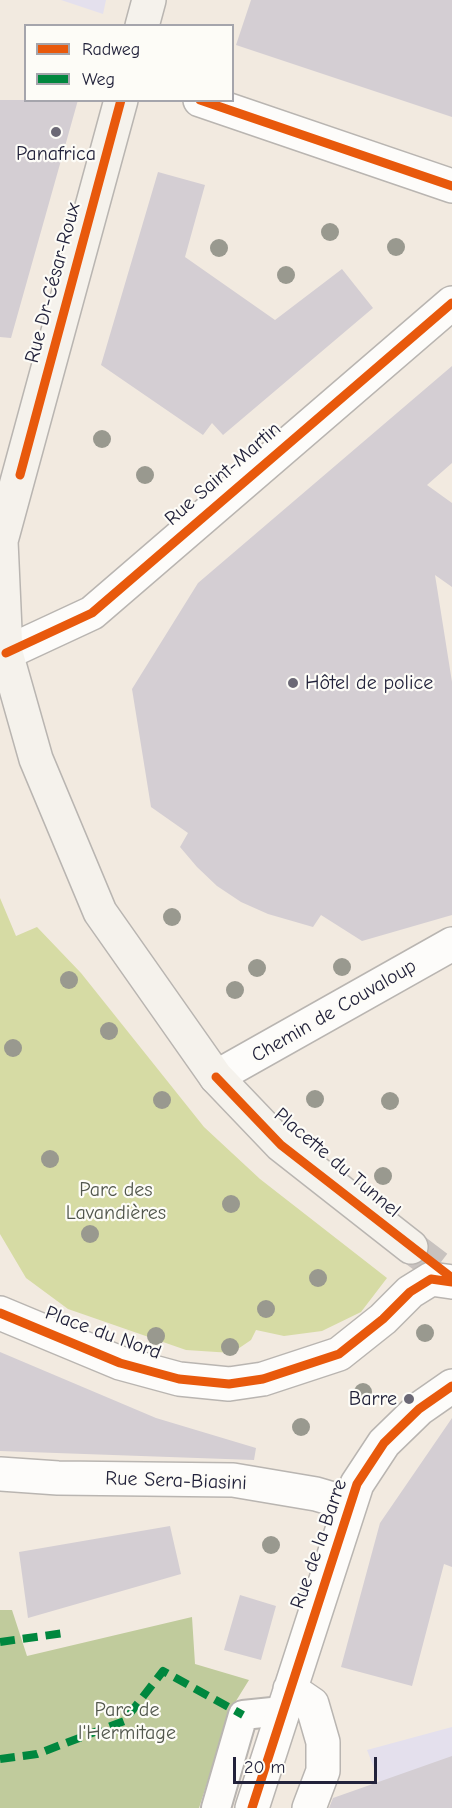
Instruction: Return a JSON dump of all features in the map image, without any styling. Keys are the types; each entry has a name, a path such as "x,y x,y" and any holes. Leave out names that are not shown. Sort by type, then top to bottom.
{"main road":[{"path":"143,24 149,0"},
{"name":"Rue Dr-César-Roux","path":"3,654 2,541 121,102"},
{"name":"Placette du Tunnel","path":"3,654 36,759 100,912 216,1077 281,1145 411,1247"}],"street":[{"path":"206,102 452,186"},
{"name":"Rue Saint-Martin","path":"3,654 92,613 452,303"},
{"name":"Chemin de Couvaloup","path":"216,1077 452,944"},
{"name":"Place du Nord","path":"0,1313 120,1363 179,1379 229,1384 263,1379 339,1354 383,1319 410,1292 431,1279 452,1282"},
{"name":"Rue de la Barre","path":"252,1808 357,1484 384,1443 419,1409 452,1386"},
{"name":"Rue Sera-Biasini","path":"0,1474 58,1478 233,1480 316,1494 350,1504"},
{"path":"286,1700 312,1704 323,1742 323,1771 309,1808"}],"lane":[{"path":"216,1808 243,1715 286,1700"}],"shaded area":[{"path":"61,0 106,0 103,14"},
{"path":"452,1727 452,1808 344,1808 374,1790 372,1784 379,1781 367,1750"}],"green space":[{"name":"Parc des Lavandières","path":"0,898 16,936 37,927 81,973 204,1127 260,1179 387,1278 361,1312 322,1331 284,1336 256,1330 251,1340 232,1353 186,1350 68,1309 26,1278 0,1234"},
{"name":"Parc de l'Hermitage","path":"0,1610 12,1610 27,1656 192,1617 195,1664 249,1680 231,1709 199,1808 0,1808"}],"building":[{"path":"251,0 452,0 452,117 236,45"},
{"path":"0,100 77,102 11,338 0,337"},
{"path":"158,172 205,185 185,257 275,320 342,269 373,308 223,435 212,423 203,435 101,365"},
{"name":"Hôtel de police","path":"452,366 452,463 427,485 452,503 452,587 435,575 452,682 452,915 362,941 321,915 313,927 268,914 241,902 217,886 197,867 180,847 188,833 151,807 132,689 198,583"},
{"path":"0,1352 156,1418 256,1448 254,1460 0,1451"},
{"path":"452,1418 452,1567 444,1564 412,1686 341,1667 380,1523"},
{"path":"170,1526 181,1574 28,1618 19,1552"},
{"path":"240,1595 276,1606 261,1660 224,1650"},
{"path":"452,1756 452,1808 329,1808 333,1798"}],"tunnel":[{"path":"411,1247 452,1278"}],"marked path":[{"path":"0,1642 64,1633"},
{"path":"0,1759 37,1754 124,1721 163,1671 243,1715"}],"cycle path":[{"path":"20,475 120,102"},
{"path":"206,102 452,186"},
{"path":"6,653 92,613 452,303"},
{"path":"216,1077 281,1145 452,1278"},
{"path":"0,1313 120,1363 179,1379 229,1384 263,1379 339,1354 383,1319 410,1292 431,1279 452,1282"},
{"path":"252,1808 357,1484 384,1443 419,1409 452,1386"}],"place":[{"name":"Panafrica","path":"56,132"},
{"name":"Hôtel de police","path":"293,683"},
{"name":"Barre","path":"409,1399"}]}
